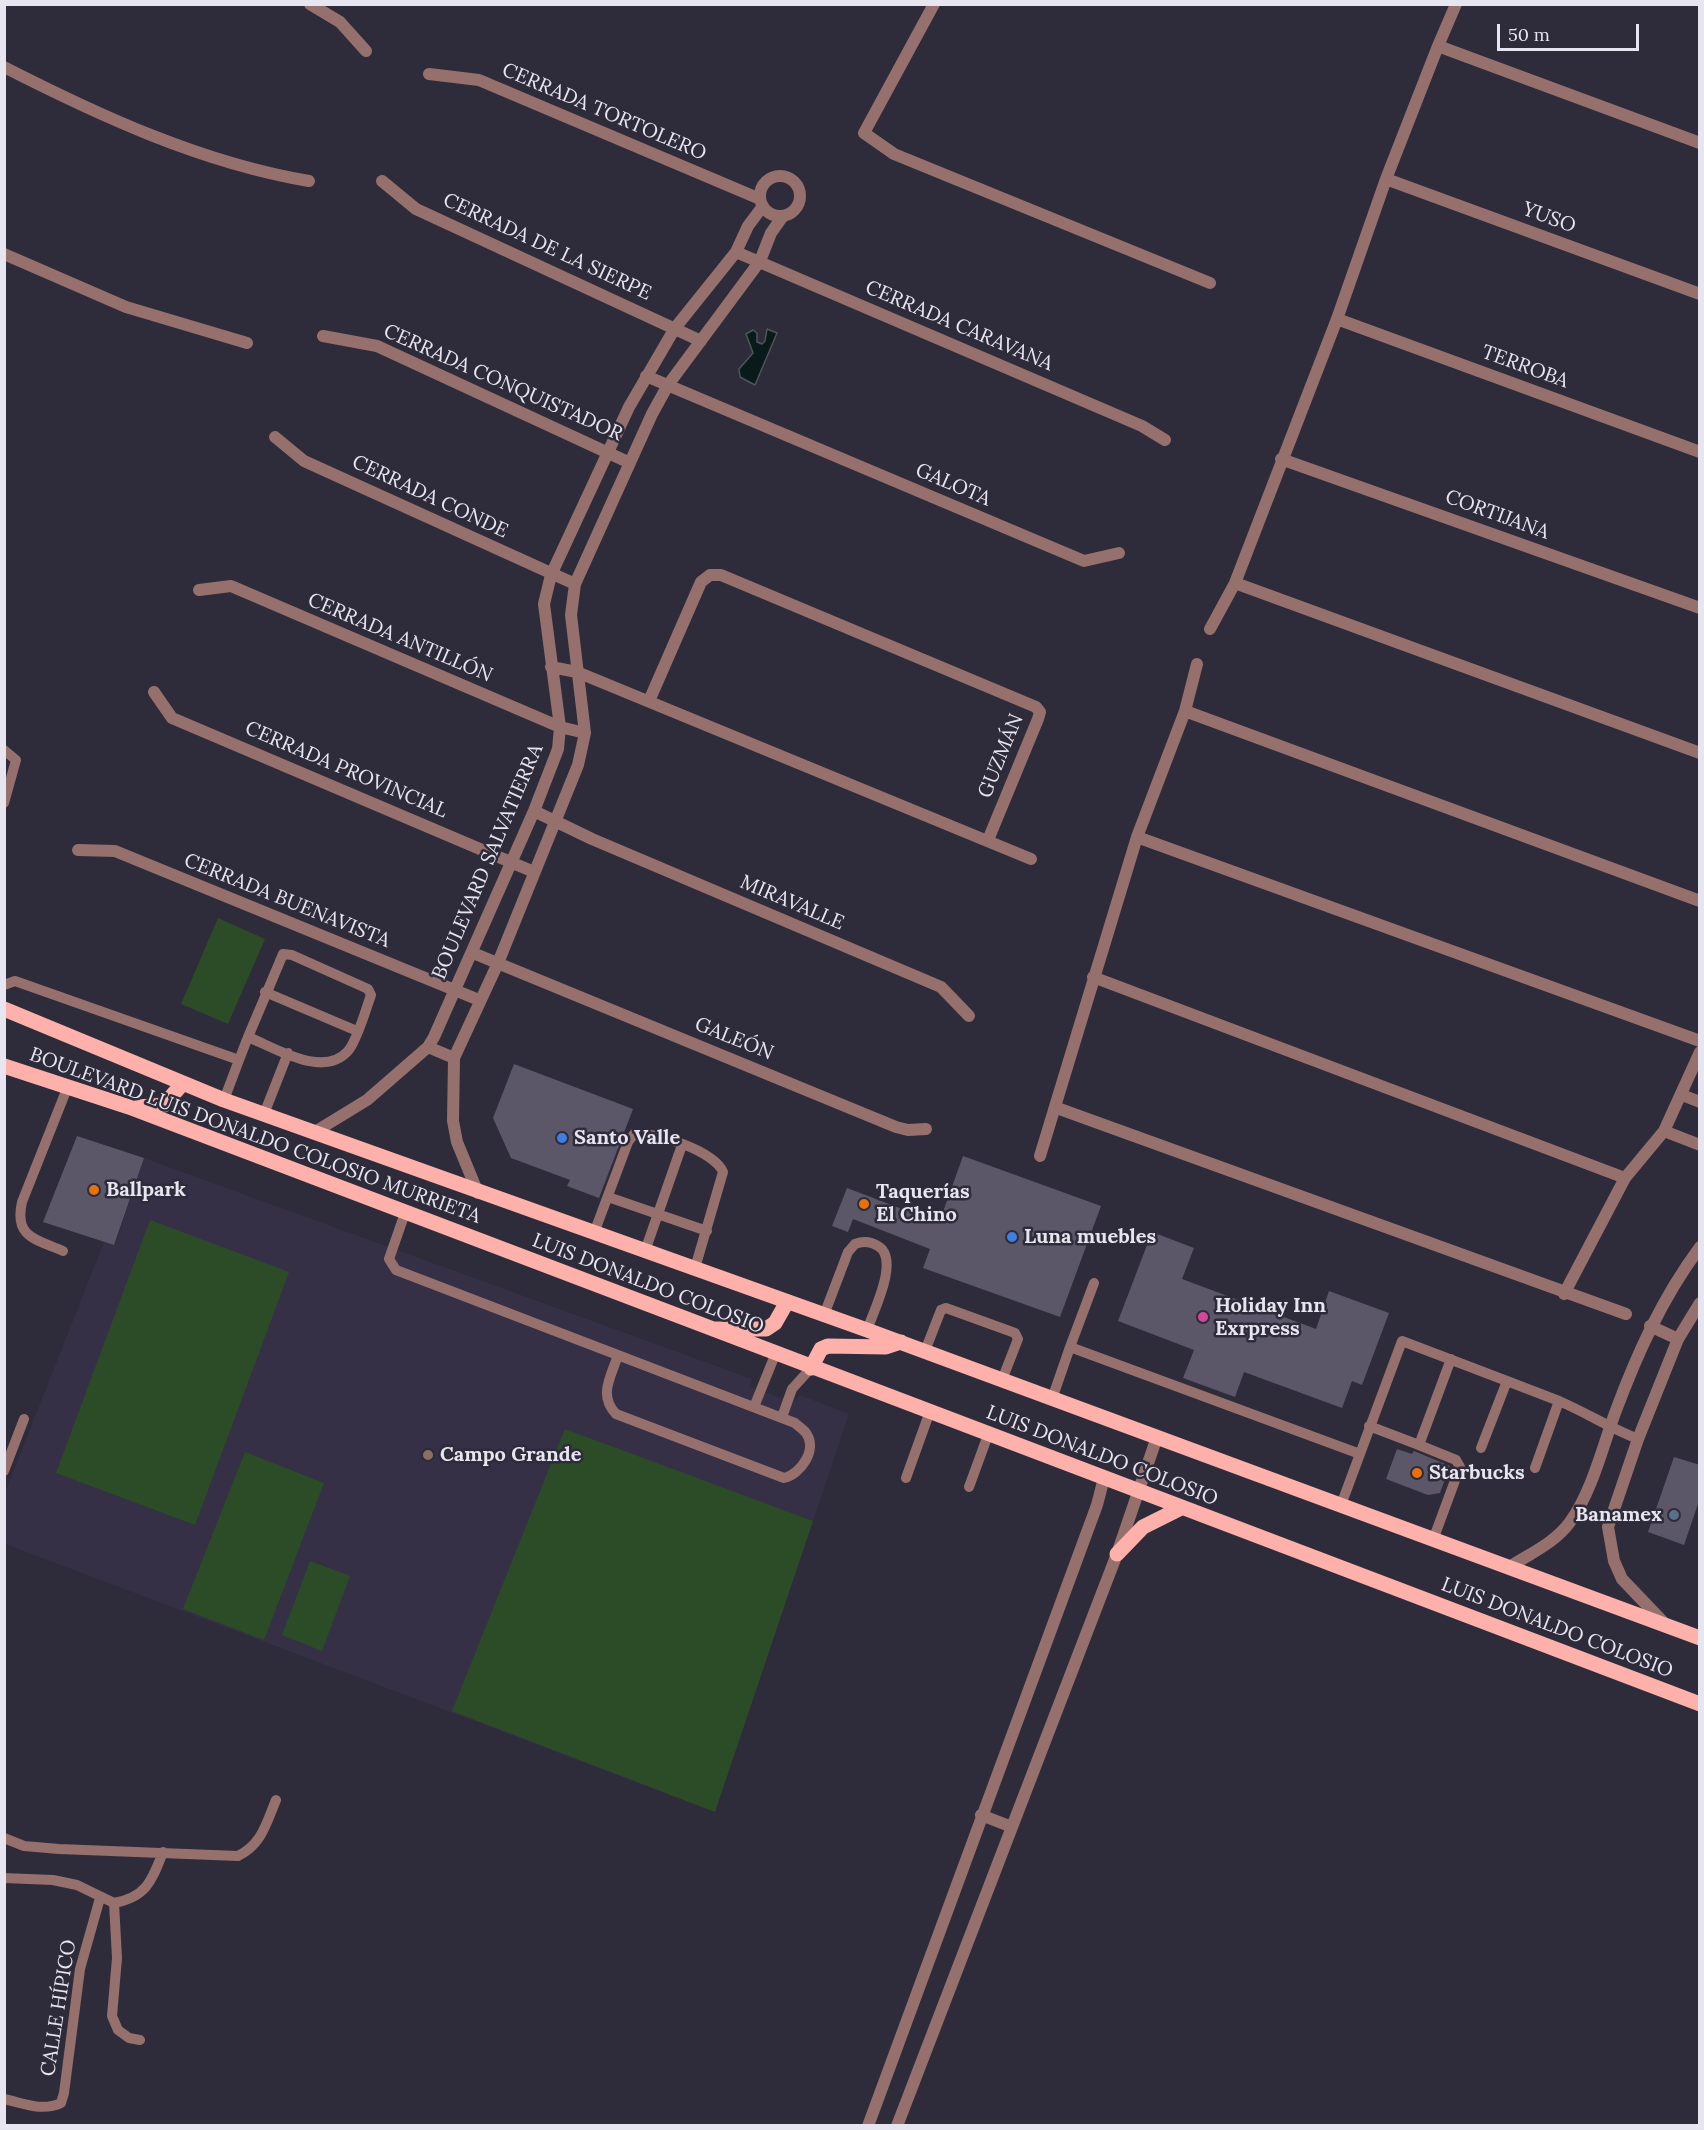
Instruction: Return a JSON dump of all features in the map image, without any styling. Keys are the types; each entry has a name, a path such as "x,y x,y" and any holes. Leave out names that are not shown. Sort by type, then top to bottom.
{"main road":[{"name":"BOULEVARD LUIS DONALDO COLOSIO MURRIETA","path":"4,1009 224,1100 508,1203"},
{"name":"BOULEVARD LUIS DONALDO COLOSIO MURRIETA","path":"5,1067 129,1107 491,1246"},
{"path":"129,1107 164,1105 183,1083"},
{"name":"LUIS DONALDO COLOSIO","path":"508,1203 925,1351 1700,1638"},
{"name":"LUIS DONALDO COLOSIO","path":"491,1246 929,1414 1137,1490 1700,1704"},
{"path":"705,1328 766,1329 775,1323 787,1302"},
{"path":"811,1368 821,1349 828,1346 886,1347 900,1342"},
{"path":"1117,1554 1143,1527 1181,1508"}],"street":[{"path":"310,4 340,22 366,51"},
{"path":"934,4 864,133 894,154 1210,283"},
{"path":"1210,628 1235,583 1337,319 1386,179 1456,4"},
{"path":"1438,46 1700,143"},
{"path":"4,67 94,111 224,161 266,174 309,181"},
{"name":"CERRADA TORTOLERO","path":"429,74 479,80 761,202"},
{"path":"478,1193 457,1142 453,1121 454,1058 498,963 534,872 557,822 578,765 585,733 571,615 575,584 630,462 668,385 760,261 771,233 783,216 796,208 800,201 797,185 784,176 769,179 763,184 761,202 768,212 783,216"},
{"name":"YUSO","path":"1386,179 1700,294"},
{"name":"CERRADA DE LA SIERPE","path":"382,182 416,209 701,340"},
{"name":"BOULEVARD SALVATIERRA","path":"313,1133 367,1100 428,1047 456,990 534,811 558,748 560,727 544,604 552,575 608,450 646,376 675,328 736,252 761,202"},
{"name":"CERRADA CARAVANA","path":"736,252 1142,426 1165,440"},
{"path":"4,254 126,307 248,343"},
{"name":"TERROBA","path":"1337,319 1700,452"},
{"name":"CERRADA CONQUISTADOR","path":"323,336 377,346 630,462"},
{"name":"GALOTA","path":"646,376 1084,561 1119,553"},
{"name":"CERRADA CONDE","path":"275,437 304,461 575,584"},
{"name":"CORTIJANA","path":"1281,459 1700,608"},
{"name":"GUZMÁN","path":"650,701 701,582 710,575 722,575 1036,706 1040,712 1038,719 988,840"},
{"path":"1235,583 1700,753"},
{"name":"CERRADA ANTILLÓN","path":"199,590 231,586 560,727 585,733"},
{"path":"1040,1156 1057,1108 1093,977 1137,837 1185,711 1197,664"},
{"path":"551,667 577,672 650,701 1031,859"},
{"name":"CERRADA PROVINCIAL","path":"154,692 172,718 534,872"},
{"path":"1185,711 1700,901"},
{"name":"MIRAVALLE","path":"534,811 941,987 969,1016"},
{"path":"1137,837 1700,1041"},
{"name":"CERRADA BUENAVISTA","path":"78,850 115,851 479,1000"},
{"name":"GALEÓN","path":"473,953 896,1127 908,1130 926,1129"},
{"path":"1093,977 1625,1178"},
{"path":"428,1047 454,1058"},
{"path":"1564,1294 1625,1178 1664,1131 1700,1052"},
{"path":"1682,1095 1700,1102"},
{"path":"1057,1108 1564,1294 1626,1314"},
{"path":"1664,1131 1700,1145"},
{"path":"1508,1568 1552,1541 1569,1524 1583,1500 1633,1364 1650,1326 1700,1247"},
{"path":"1667,1626 1622,1579 1614,1561 1608,1527 1638,1439 1678,1339 1700,1304"},
{"path":"1650,1326 1678,1339"},
{"path":"897,2126 1117,1554 1156,1437"},
{"path":"868,2126 1097,1505 1104,1478"},
{"path":"981,1815 1012,1827"}],"lane":[{"path":"4,750 16,760 4,803"},
{"path":"224,1100 239,1060 248,1037 266,992 283,954 292,955 352,980 368,989 371,995 348,1051 332,1062 315,1064 248,1037"},
{"path":"4,985 15,981 239,1060"},
{"path":"266,992 357,1031"},
{"path":"264,1114 288,1053"},
{"path":"63,1251 29,1236 21,1228 19,1216 22,1202 68,1086"},
{"path":"594,1233 628,1142 634,1134 647,1133 682,1145 710,1155 719,1163 723,1172 695,1268"},
{"path":"645,1251 682,1145"},
{"path":"608,1197 707,1231"},
{"path":"405,1213 389,1260 396,1270 782,1417 795,1423 806,1432 809,1440 802,1468 793,1476 784,1478 616,1414 607,1404 605,1393 618,1355"},
{"path":"824,1315 848,1252 855,1244 872,1243 883,1250 888,1257 888,1268 867,1330"},
{"path":"1052,1399 1094,1283"},
{"path":"925,1351 940,1310 946,1308 1015,1333 1018,1339 1002,1380"},
{"path":"1341,1505 1400,1342 1560,1401 1586,1413 1609,1428 1638,1439"},
{"path":"1071,1347 1360,1454"},
{"path":"754,1407 775,1355"},
{"path":"1419,1445 1451,1359"},
{"path":"782,1417 792,1389 811,1368"},
{"path":"1481,1448 1507,1381"},
{"path":"1535,1468 1560,1401"},
{"path":"906,1478 929,1414"},
{"path":"4,1471 24,1419"},
{"path":"1369,1426 1456,1460 1460,1467 1433,1540"},
{"path":"969,1487 988,1435"},
{"path":"4,1838 24,1846 59,1849 163,1852 217,1857 238,1856 252,1849 263,1832 276,1800"},
{"path":"4,1878 52,1880 77,1885 114,1903 130,1900 145,1890 163,1852"},
{"name":"CALLE HÍPICO","path":"4,2099 51,2108 61,2103 82,1959 100,1898"},
{"path":"114,1903 117,1958 112,2016 118,2030 129,2037 141,2040"}],"shaded area":[{"path":"767,329 777,333 755,385 740,377 739,369 753,353 746,334 753,330 757,333 757,342 762,344 765,341"},
{"name":"Campo Grande","path":"144,1158 752,1379 750,1387 793,1402 800,1395 849,1414 715,1812 5,1544 4,1495 104,1242 115,1245"}],"green space":[{"path":"218,918 265,939 228,1024 181,1004"},
{"path":"150,1220 289,1272 195,1525 56,1473"},
{"path":"565,1429 813,1521 715,1812 452,1711"},
{"path":"245,1452 324,1483 264,1640 183,1609"},
{"path":"310,1561 350,1576 322,1651 282,1635"}],"building":[{"name":"Santo Valle","path":"514,1064 633,1109 599,1198 567,1186 570,1180 511,1158 493,1118"},
{"name":"Ballpark","path":"77,1136 144,1158 114,1245 43,1222"},
{"name":"Luna muebles","path":"963,1156 1101,1206 1060,1317 923,1268 930,1249 853,1219 848,1232 832,1226 847,1188 939,1223"},
{"name":"Holiday Inn Exrpress","path":"1152,1232 1194,1248 1182,1279 1316,1329 1329,1291 1389,1313 1362,1385 1352,1381 1342,1408 1244,1372 1235,1397 1183,1378 1194,1350 1118,1321"},
{"name":"Starbucks","path":"1397,1449 1412,1454 1414,1451 1450,1466 1440,1493 1428,1495 1386,1479"},
{"name":"Banamex","path":"1674,1457 1700,1465 1700,1498 1684,1545 1648,1532"}],"place":[{"name":"Santo Valle","path":"562,1138"},
{"name":"Ballpark","path":"94,1190"},
{"name":"Taquerías El Chino","path":"864,1204"},
{"name":"Luna muebles","path":"1012,1237"},
{"name":"Holiday Inn Exrpress","path":"1203,1317"},
{"name":"Campo Grande","path":"428,1455"},
{"name":"Starbucks","path":"1417,1473"},
{"name":"Banamex","path":"1674,1515"}]}
